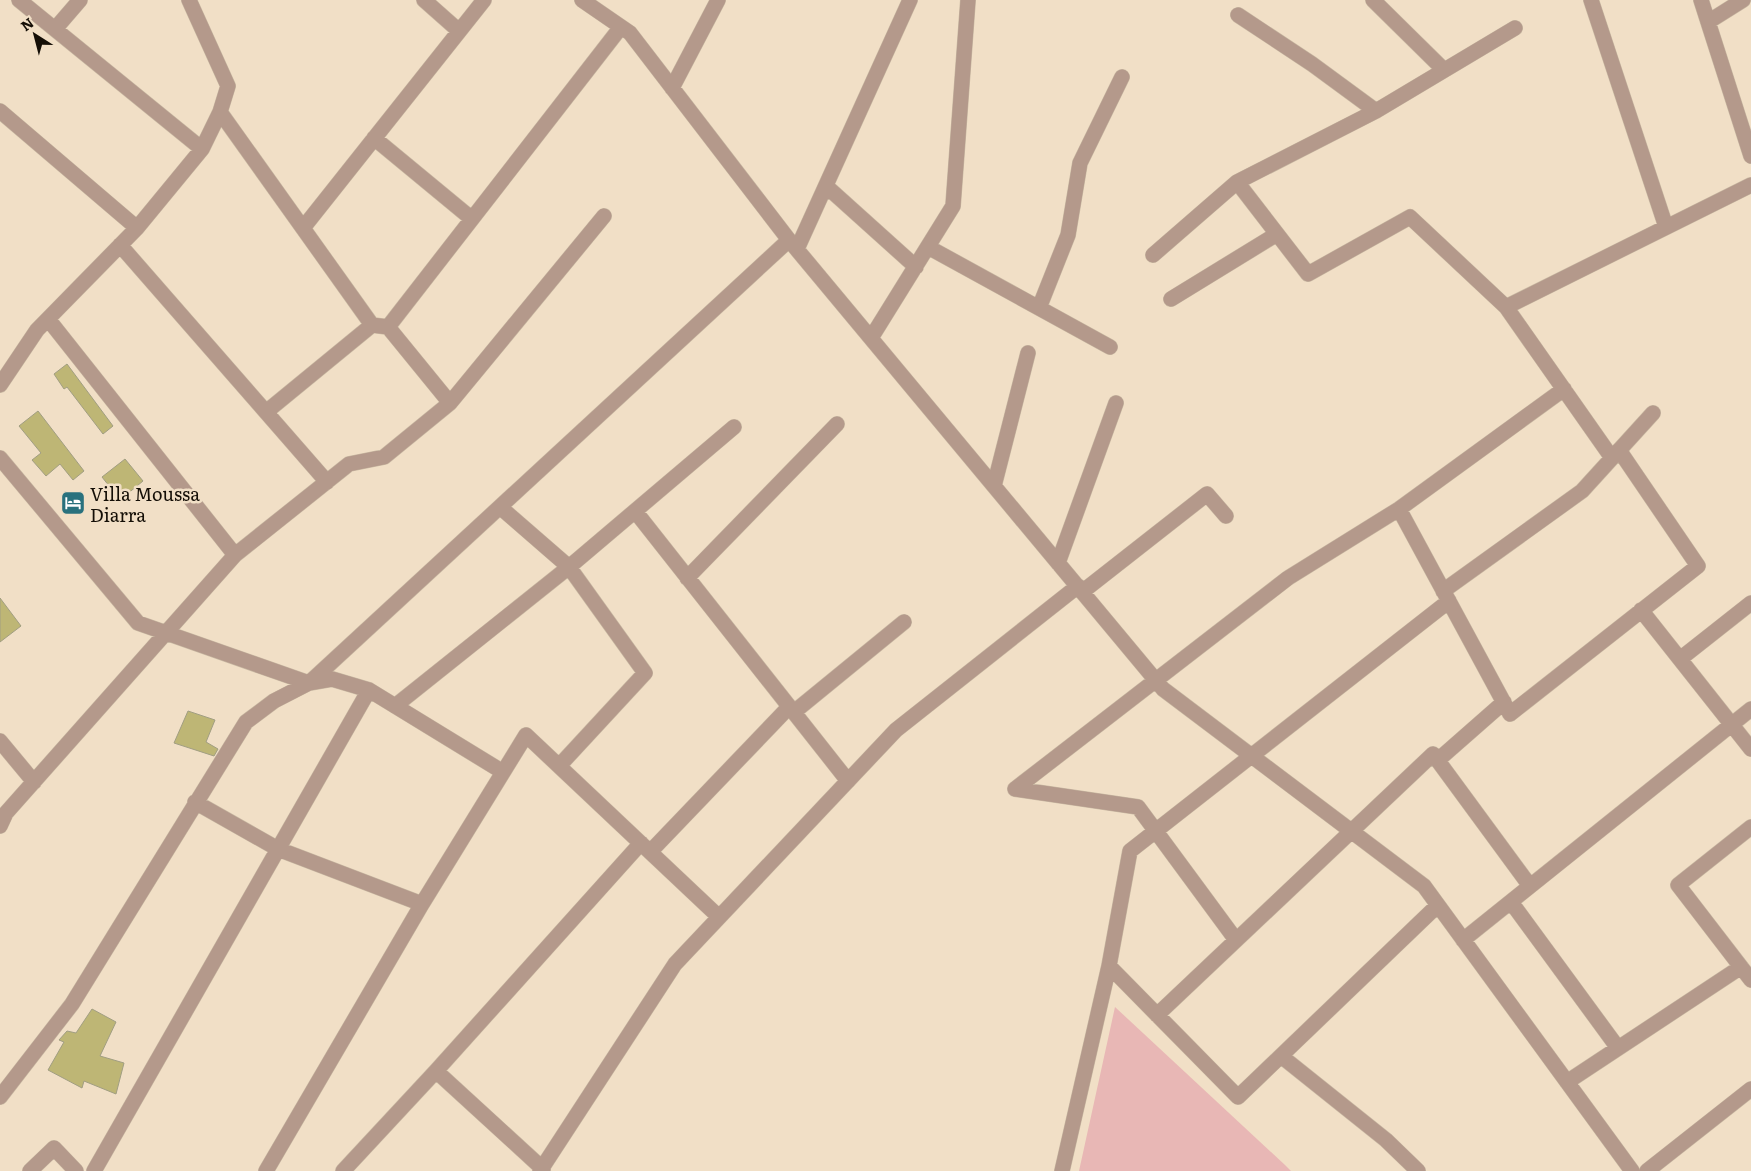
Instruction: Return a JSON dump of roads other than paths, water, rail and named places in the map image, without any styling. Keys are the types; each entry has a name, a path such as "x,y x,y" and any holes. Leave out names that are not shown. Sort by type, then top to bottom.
{"street":[{"path":"19,0 202,149"},
{"path":"55,30 80,0"},
{"path":"0,386 37,330 136,228 202,149 220,112 228,86 189,0"},
{"path":"424,0 459,31"},
{"path":"303,228 484,0"},
{"path":"582,0 630,33 793,244 1163,689 1424,886 1632,1171"},
{"path":"672,88 718,0"},
{"path":"0,1097 72,1004 246,722 274,702 309,683 500,507 793,244 826,186 910,0"},
{"path":"871,338 954,206 968,0"},
{"path":"1373,0 1444,70"},
{"path":"1591,0 1666,227"},
{"path":"1701,0 1751,156"},
{"path":"1708,22 1743,0"},
{"path":"1238,15 1312,64 1376,111"},
{"path":"388,327 621,27"},
{"path":"1153,255 1237,182 1376,111 1515,28"},
{"path":"1039,308 1068,235 1080,163 1122,77"},
{"path":"0,111 136,228"},
{"path":"220,112 372,325"},
{"path":"374,138 472,219"},
{"path":"1237,182 1308,274 1410,216 1506,307 1564,389 1616,454 1698,566 1510,714 1400,509"},
{"path":"1506,307 1751,185"},
{"path":"826,186 916,267"},
{"path":"0,826 6,813 235,555 349,464 384,457 450,403 604,216"},
{"path":"1171,299 1277,234"},
{"path":"120,245 327,482"},
{"path":"928,247 1110,347"},
{"path":"48,319 235,555"},
{"path":"266,412 372,325 388,327 450,403"},
{"path":"994,486 1028,353"},
{"path":"1236,940 1138,807 1015,789 1288,578 1400,509 1564,389"},
{"path":"1058,562 1116,404"},
{"path":"1062,1171 1109,966 1130,851 1252,756 1446,596 1582,490 1653,413"},
{"path":"688,578 837,424"},
{"path":"395,706 569,567 734,427"},
{"path":"0,458 138,622 309,683 332,679 369,690 503,772"},
{"path":"436,1071 542,1170 675,964 896,730 1208,494 1226,516"},
{"path":"500,507 569,567 645,673 559,766"},
{"path":"635,511 848,781"},
{"path":"1680,659 1751,603"},
{"path":"1641,610 1751,749"},
{"path":"343,1171 646,848 791,710 904,622"},
{"path":"94,1171 369,690"},
{"path":"1438,760 1504,702"},
{"path":"1463,940 1751,709"},
{"path":"266,1171 422,904 526,735 719,917"},
{"path":"0,741 34,782"},
{"path":"1157,1014 1433,754 1530,886"},
{"path":"195,802 278,849 422,904"},
{"path":"1751,827 1678,885 1751,980"},
{"path":"1511,902 1618,1048"},
{"path":"1109,966 1238,1097 1438,905"},
{"path":"1567,1082 1741,967"},
{"path":"1281,1056 1386,1140 1418,1171"},
{"path":"1647,1171 1751,1089"},
{"path":"30,1171 54,1148 76,1171"}],"place":[{"name":"Villa Moussa Diarra","path":"73,503"}]}
